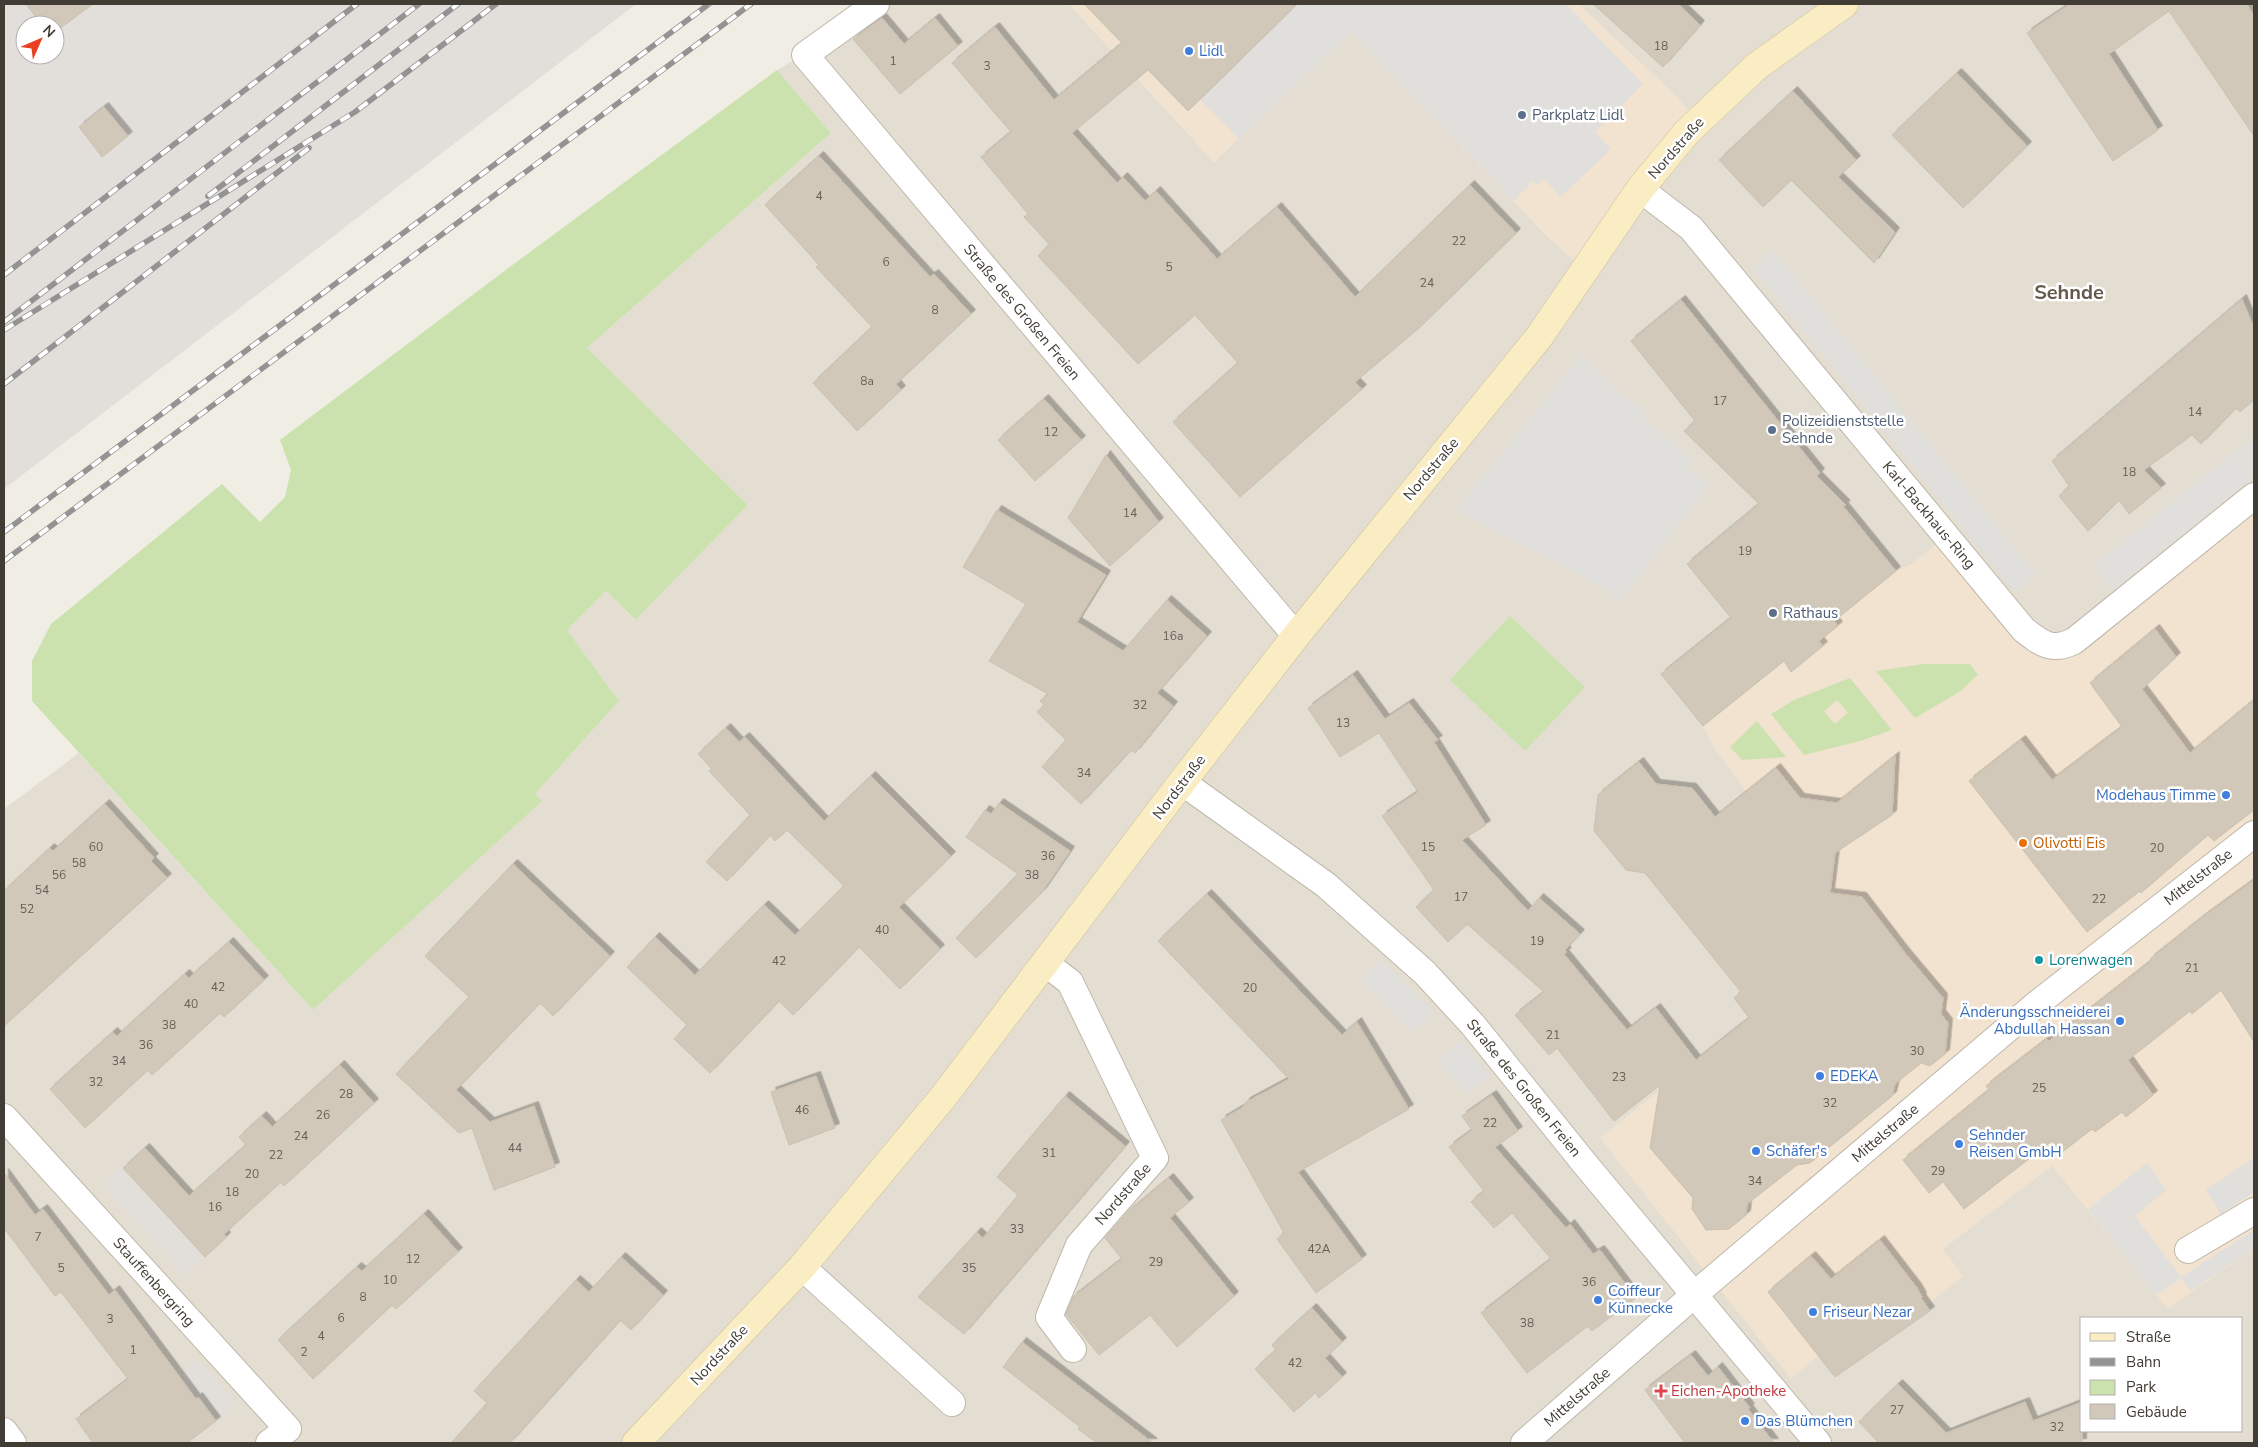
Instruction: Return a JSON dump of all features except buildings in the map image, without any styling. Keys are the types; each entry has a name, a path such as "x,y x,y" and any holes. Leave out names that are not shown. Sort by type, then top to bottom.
{"main road":[{"name":"Nordstraße","path":"636,1443 802,1267 944,1096 1182,782 1296,636 1539,337 1640,189 1686,133 1757,66 1844,4"}],"street":[{"name":"Straße des Großen Freien","path":"876,4 805,54 1296,636"},
{"name":"Karl-Backhaus-Ring","path":"1640,189 1691,228 2024,630 2039,642 2054,647 2074,641 2254,496"},
{"name":"Straße des Großen Freien","path":"1182,782 1326,885 1425,974 1473,1025 1818,1443"},
{"name":"Mittelstraße","path":"1524,1443 1694,1295 2038,1003 2254,834"},
{"name":"Nordstraße","path":"1045,963 1070,982 1155,1158 1079,1246 1049,1317 1073,1349"},
{"name":"Stauffenbergring","path":"4,1117 288,1429 269,1443"},
{"path":"2188,1250 2254,1211"},
{"path":"802,1267 952,1403"},
{"path":"4,1431 13,1443"}],"shaded area":[{"path":"4,4 636,4 4,489"},
{"path":"875,4 1069,4 1214,162 1351,32 1551,240 1677,97 1578,4 2254,4 2254,1443 4,1443 4,809 79,753 313,1010 541,801 535,794 619,701 567,630 606,591 634,620 748,505 587,348 831,133 777,70 806,53"},
{"path":"1069,4 1578,4 1677,97 1699,121 1585,270 1551,240 1351,32 1214,162"},
{"name":"Parkplatz Lidl","path":"1297,4 1566,4 1643,84 1595,132 1611,149 1561,197 1544,179 1537,185 1533,181 1514,201 1351,32 1239,139 1200,99"},
{"path":"1773,250 2036,575 2015,592 1753,268"},
{"path":"1582,354 1624,396 1641,409 1648,424 1670,440 1692,461 1688,468 1709,485 1620,601 1604,588 1456,510"},
{"path":"2254,436 2254,476 2112,591 2093,566"},
{"path":"2254,496 2254,1248 2168,1309 2052,1166 1943,1249 1963,1276 1892,1334 1876,1307 1791,1379 1600,1138 1744,1023 1745,1013 1734,998 1741,991 1645,873 1626,870 1594,831 1598,795 1639,762 1656,784 1692,788 1715,817 1746,792 1713,746 1703,726 1784,661 1791,672 1823,646 1819,641 1838,626 1834,621 1896,571 1913,563 1947,536 2056,647"},
{"path":"1381,960 1435,1013 1412,1032 1361,979"},
{"path":"1461,1041 1490,1075 1466,1094 1438,1061"},
{"path":"143,1146 226,1237 184,1276 102,1184"},
{"path":"2254,1158 2254,1192 2221,1214 2206,1190"},
{"path":"2147,1163 2166,1190 2135,1216 2181,1277 2254,1230 2254,1248 2191,1291 2181,1278 2156,1295 2088,1209"},
{"path":"162,1352 179,1374 198,1360 238,1404 187,1443 93,1443 76,1419"}],"green space":[{"path":"777,70 831,133 587,348 748,505 635,620 606,591 567,630 619,701 535,794 542,801 313,1010 32,701 32,661 51,624 222,484 260,522 285,497 291,470 280,440 507,269"},
{"path":"1510,616 1585,687 1525,751 1450,680"},
{"path":"1923,664 1970,664 1978,675 1959,692 1915,718 1876,671"},
{"path":"1850,678 1892,730 1860,741 1804,755 1771,714 1794,700","holes":["1837,700 1848,713 1835,724 1824,711"]},
{"path":"1757,721 1786,757 1742,760 1730,747"}],"railway":[{"path":"4,275 357,4"},
{"path":"4,322 419,4"},
{"path":"208,196 458,4"},
{"path":"4,330 355,112 496,4"},
{"path":"4,532 709,4"},
{"path":"4,561 751,4"},
{"path":"4,384 309,148"}],"place":[{"name":"Lidl","path":"1189,51"},
{"name":"Parkplatz Lidl","path":"1522,115"},
{"name":"Polizeidienststelle Sehnde","path":"1772,430"},
{"name":"Rathaus","path":"1773,613"},
{"name":"Modehaus Timme","path":"2226,795"},
{"name":"Olivotti Eis","path":"2023,843"},
{"name":"Lorenwagen","path":"2039,960"},
{"name":"Änderungsschneiderei Abdullah Hassan","path":"2120,1021"},
{"name":"EDEKA","path":"1820,1076"},
{"name":"Sehnder Reisen GmbH","path":"1959,1144"},
{"name":"Schäfer's","path":"1756,1151"},
{"name":"Coiffeur Künnecke","path":"1598,1300"},
{"name":"Friseur Nezar","path":"1813,1312"},
{"name":"Eichen-Apotheke","path":"1661,1391"},
{"name":"Das Blümchen","path":"1745,1421"}],"district":[{"name":"Sehnde","path":"2069,292"}]}
